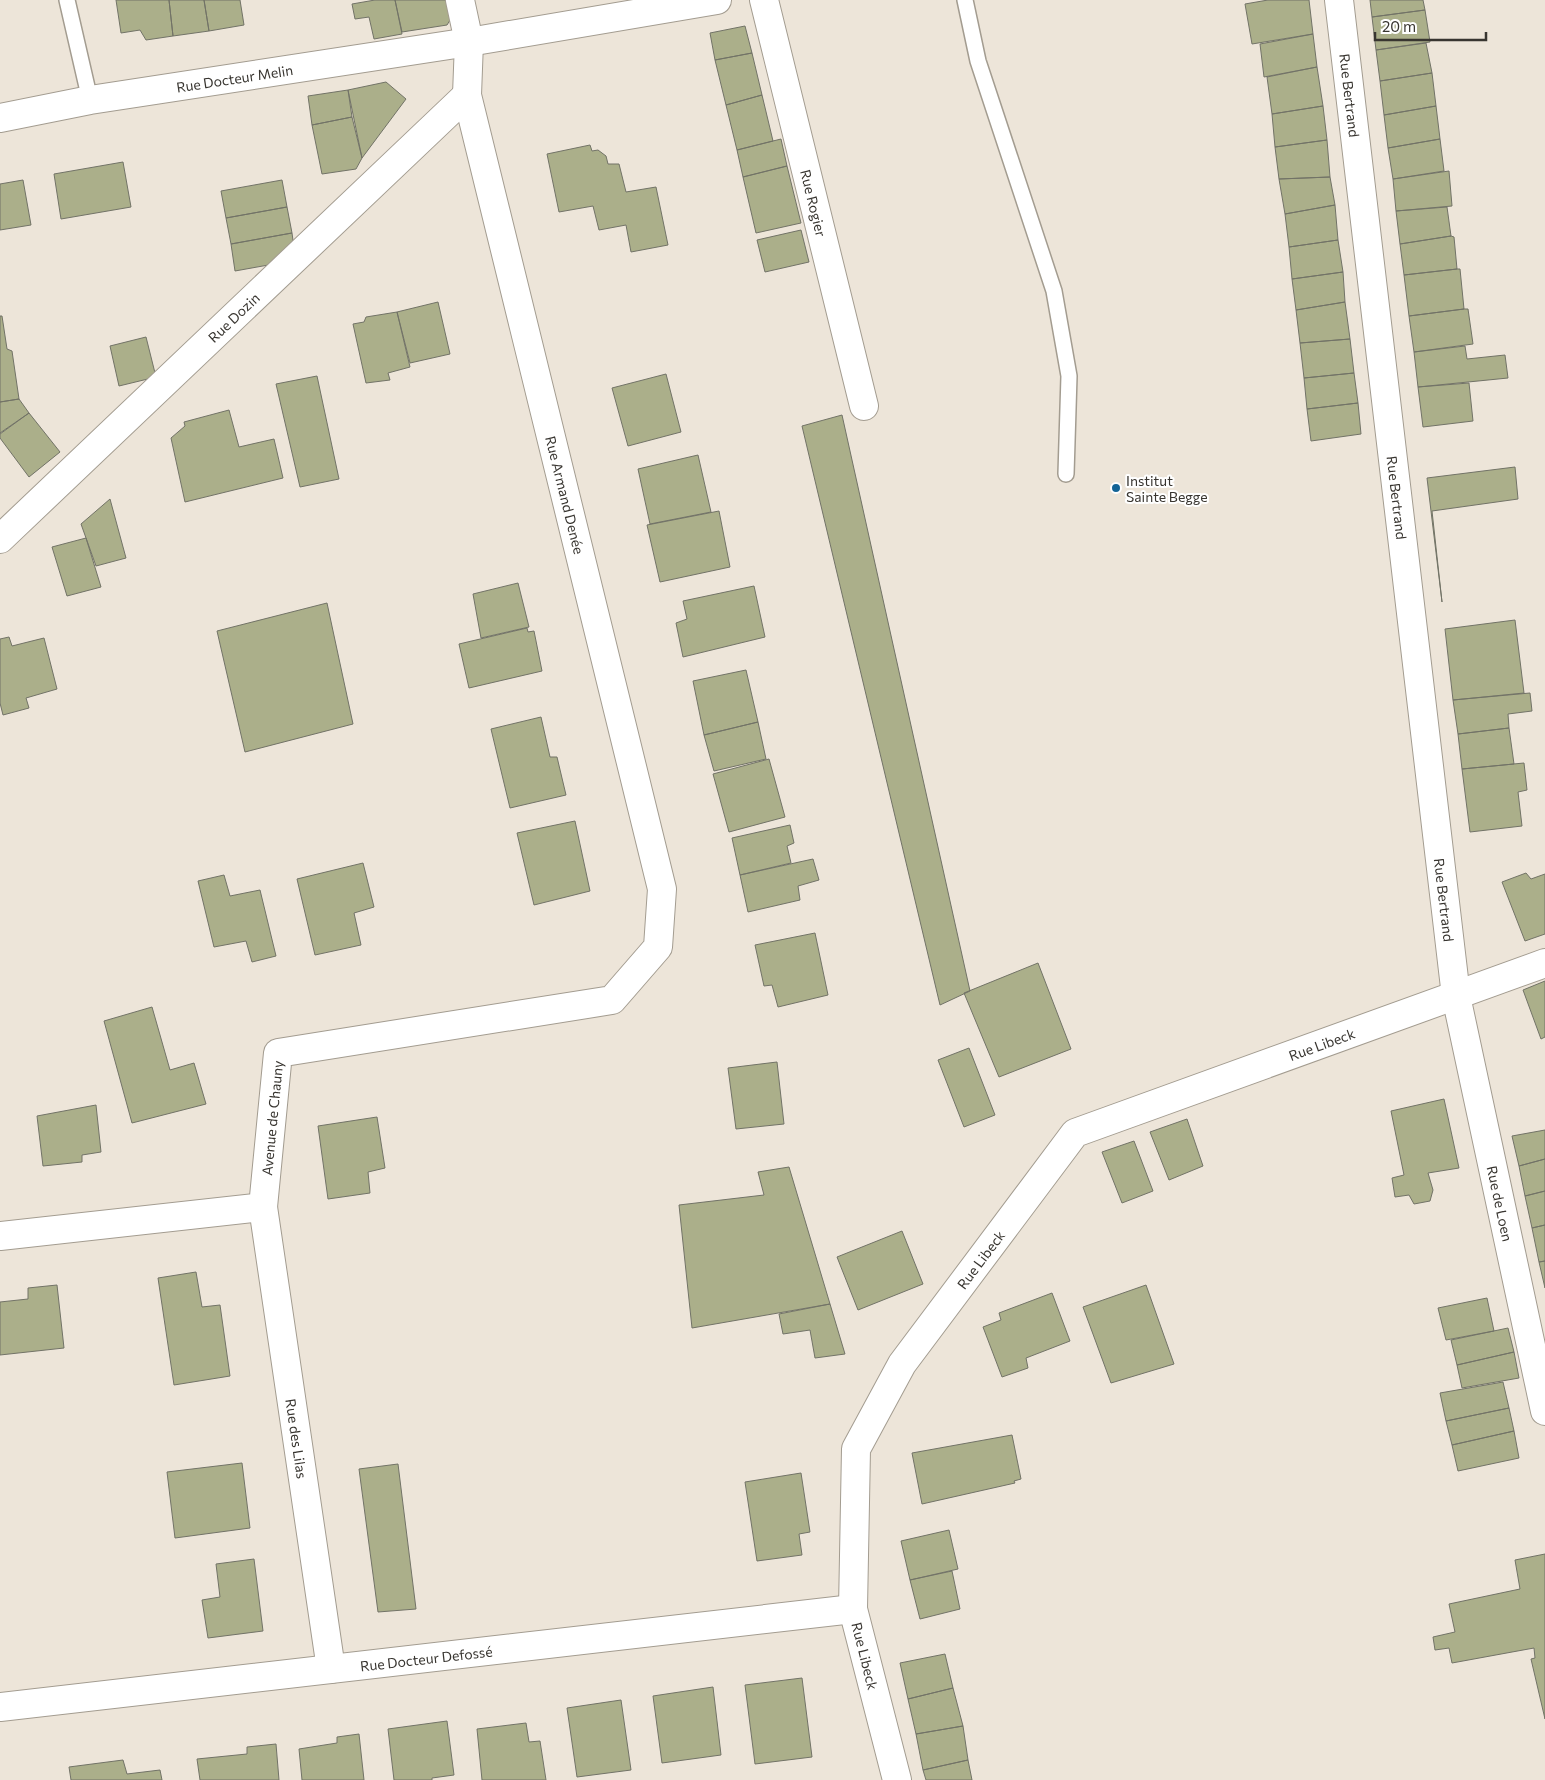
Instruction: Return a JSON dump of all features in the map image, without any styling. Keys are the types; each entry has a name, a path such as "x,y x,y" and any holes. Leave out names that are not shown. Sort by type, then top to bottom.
{"street":[{"name":"Rue Armand Denée","path":"460,0 469,42 467,95 662,889 658,948"},
{"path":"469,42 717,0"},
{"name":"Rue Rogier","path":"764,0 864,406"},
{"name":"Rue Bertrand","path":"1339,0 1456,996"},
{"name":"Rue Docteur Melin","path":"0,118 90,100 469,42"},
{"name":"Rue Dozin","path":"0,539 467,95"},
{"name":"Avenue de Chauny","path":"263,1207 278,1054 612,1000 658,948"},
{"name":"Rue Libeck","path":"897,1780 853,1609 856,1449 902,1364 1075,1133 1456,996 1545,962"},
{"name":"Rue de Loen","path":"1456,996 1545,1411"},
{"path":"0,1236 263,1207"},
{"name":"Rue des Lilas","path":"263,1207 331,1669"},
{"name":"Rue Docteur Defossé","path":"0,1707 853,1609"}],"lane":[{"path":"67,0 90,100"},
{"path":"965,0 978,61 1054,291 1069,376 1066,474"}],"building":[{"path":"116,0 169,0 173,36 146,40 140,30 121,33"},
{"path":"169,0 204,0 209,31 173,36"},
{"path":"204,0 240,0 244,25 209,31"},
{"path":"375,0 395,0 402,34 374,39 369,17 355,19 352,4"},
{"path":"395,0 449,0 452,17 447,25 402,32"},
{"path":"1268,0 1309,0 1313,34 1252,44 1245,4"},
{"path":"1370,0 1423,0 1425,10 1372,17"},
{"path":"1425,10 1430,42 1376,50 1372,17"},
{"path":"745,26 752,53 715,60 710,33"},
{"path":"1313,34 1317,67 1264,77 1260,44"},
{"path":"1426,43 1432,73 1380,81 1376,50"},
{"path":"752,53 762,95 726,105 715,60"},
{"path":"1317,67 1323,106 1272,114 1267,77"},
{"path":"1432,73 1436,106 1384,115 1380,81"},
{"path":"386,82 406,99 362,158 348,90"},
{"path":"348,90 352,117 312,125 308,96"},
{"path":"762,95 773,141 737,150 726,105"},
{"path":"1323,106 1327,140 1275,147 1272,114"},
{"path":"1436,106 1440,139 1388,148 1384,115"},
{"path":"352,117 362,158 356,169 322,174 312,125"},
{"path":"781,139 787,166 743,177 737,150"},
{"path":"1440,139 1444,171 1393,179 1388,148"},
{"path":"1327,140 1330,177 1279,179 1275,147"},
{"path":"590,145 592,151 598,150 606,156 608,164 619,164 626,192 656,187 668,245 631,252 626,225 599,230 593,206 559,212 547,154"},
{"path":"123,162 131,207 61,219 54,174"},
{"path":"787,166 801,223 756,233 743,177"},
{"path":"1449,171 1452,206 1396,211 1393,179"},
{"path":"1330,177 1335,205 1285,214 1279,179"},
{"path":"23,180 31,225 0,230 0,184"},
{"path":"282,180 287,207 226,218 221,191"},
{"path":"1335,205 1338,240 1289,247 1285,214"},
{"path":"287,207 292,233 231,244 226,218"},
{"path":"1447,207 1451,236 1400,244 1396,211"},
{"path":"801,230 809,262 765,272 757,240"},
{"path":"292,233 294,248 285,262 235,271 231,244"},
{"path":"1454,237 1457,269 1404,275 1400,244"},
{"path":"1338,240 1343,272 1292,279 1289,247"},
{"path":"1460,269 1464,309 1409,316 1404,275"},
{"path":"1343,272 1345,302 1296,310 1292,279"},
{"path":"438,302 450,354 410,363 397,312"},
{"path":"1345,302 1350,339 1300,343 1296,310"},
{"path":"1468,309 1473,344 1414,352 1409,316"},
{"path":"397,312 410,367 388,373 390,380 366,383 353,324 364,322 366,317"},
{"path":"0,316 2,316 7,349 12,351 19,399 0,402"},
{"path":"146,337 156,377 119,386 110,346"},
{"path":"1350,339 1354,373 1304,378 1300,343"},
{"path":"1465,346 1467,359 1505,355 1508,378 1418,387 1414,352"},
{"path":"1354,373 1358,403 1307,409 1304,378"},
{"path":"666,374 681,432 628,446 612,388"},
{"path":"317,376 339,479 300,487 276,384"},
{"path":"1469,383 1473,421 1423,427 1418,387"},
{"path":"19,399 29,413 0,433 0,402"},
{"path":"1358,403 1361,434 1311,441 1307,409"},
{"path":"229,410 239,447 274,439 283,478 185,502 171,438 185,426 184,422"},
{"path":"29,413 60,452 29,477 0,438 0,434"},
{"path":"842,415 970,991 940,1005 802,426"},
{"path":"698,455 711,512 650,524 638,469"},
{"path":"1515,467 1518,499 1432,511 1442,602 1427,478"},
{"path":"110,499 126,558 96,566 81,524"},
{"path":"719,511 730,567 660,582 647,525"},
{"path":"86,538 101,587 67,596 52,547"},
{"path":"518,583 529,627 481,638 473,594"},
{"path":"754,586 765,637 683,657 676,623 687,619 683,601"},
{"path":"327,603 353,724 245,752 217,631"},
{"path":"1515,620 1524,693 1453,700 1445,629"},
{"path":"527,628 528,632 534,631 542,671 469,688 459,644"},
{"path":"9,637 12,646 44,638 57,689 26,698 29,708 3,715 0,703 0,639"},
{"path":"746,670 758,722 704,735 693,681"},
{"path":"1530,693 1532,711 1508,714 1509,728 1458,734 1453,700"},
{"path":"541,717 550,757 557,757 566,795 510,808 491,729"},
{"path":"758,722 766,759 714,771 704,735"},
{"path":"1509,728 1514,764 1462,769 1458,734"},
{"path":"769,759 785,817 729,832 713,774"},
{"path":"1524,763 1527,790 1518,792 1522,826 1470,832 1462,769"},
{"path":"575,821 590,891 534,905 517,833"},
{"path":"790,825 794,843 787,846 791,863 740,875 732,838"},
{"path":"813,859 819,880 798,886 800,900 748,912 740,875"},
{"path":"363,863 374,907 354,913 361,945 315,955 297,879"},
{"path":"1526,873 1531,879 1545,874 1545,934 1525,941 1502,882"},
{"path":"224,875 230,896 260,890 276,956 252,962 246,941 214,947 198,881"},
{"path":"815,933 828,995 778,1007 772,985 764,986 755,945"},
{"path":"1038,963 1071,1049 999,1077 964,993"},
{"path":"1545,981 1545,1037 1541,1039 1523,990"},
{"path":"152,1007 170,1070 194,1063 206,1104 132,1123 104,1021"},
{"path":"969,1048 995,1115 964,1127 938,1060"},
{"path":"777,1062 784,1124 736,1129 728,1068"},
{"path":"1444,1099 1459,1168 1428,1173 1433,1190 1430,1201 1414,1204 1409,1195 1395,1197 1392,1178 1404,1175 1391,1111"},
{"path":"96,1105 101,1152 82,1155 82,1162 43,1166 37,1116"},
{"path":"377,1117 385,1168 368,1172 370,1193 328,1199 318,1126"},
{"path":"1187,1119 1203,1166 1169,1180 1150,1132"},
{"path":"1545,1130 1545,1159 1519,1166 1512,1136"},
{"path":"1134,1141 1153,1191 1122,1203 1102,1152"},
{"path":"1545,1159 1545,1191 1525,1196 1519,1166"},
{"path":"789,1167 830,1304 692,1328 679,1205 764,1195 758,1172"},
{"path":"1545,1191 1545,1225 1532,1228 1525,1196"},
{"path":"1545,1225 1545,1261 1539,1262 1532,1228"},
{"path":"902,1231 923,1284 858,1310 837,1257"},
{"path":"1545,1261 1545,1288 1539,1262"},
{"path":"196,1272 202,1307 220,1305 230,1376 174,1385 158,1278"},
{"path":"57,1285 64,1348 0,1355 0,1302 28,1299 28,1288"},
{"path":"1146,1285 1174,1364 1111,1383 1083,1307"},
{"path":"1052,1293 1070,1341 1026,1358 1028,1368 1002,1377 983,1327 1001,1320 999,1313"},
{"path":"1487,1298 1494,1331 1446,1340 1438,1308"},
{"path":"830,1304 845,1354 815,1358 810,1330 783,1334 779,1314"},
{"path":"1508,1328 1514,1352 1457,1365 1451,1340"},
{"path":"1514,1352 1519,1378 1462,1388 1457,1365"},
{"path":"1503,1382 1509,1408 1446,1421 1440,1393"},
{"path":"1509,1408 1514,1431 1452,1445 1446,1421"},
{"path":"1514,1431 1519,1458 1458,1471 1452,1445"},
{"path":"1012,1435 1021,1479 1014,1481 1015,1483 922,1504 912,1453"},
{"path":"242,1463 250,1528 175,1538 167,1472"},
{"path":"398,1464 416,1609 378,1612 359,1469"},
{"path":"801,1473 810,1532 799,1534 802,1555 757,1561 745,1482"},
{"path":"949,1530 958,1569 910,1580 901,1541"},
{"path":"1545,1554 1545,1719 1531,1659 1535,1658 1534,1648 1452,1663 1449,1648 1435,1650 1433,1637 1455,1632 1449,1604 1520,1589 1515,1560"},
{"path":"254,1559 263,1631 208,1638 202,1600 220,1597 216,1564"},
{"path":"952,1571 960,1609 920,1619 910,1580"},
{"path":"945,1654 953,1688 908,1699 900,1663"},
{"path":"802,1678 812,1757 755,1764 745,1685"},
{"path":"713,1687 721,1755 662,1763 653,1696"},
{"path":"953,1688 963,1726 916,1734 908,1699"},
{"path":"621,1700 631,1770 577,1777 567,1708"},
{"path":"447,1721 454,1775 432,1778 432,1780 394,1780 388,1729"},
{"path":"526,1723 529,1742 540,1741 546,1780 482,1780 477,1729"},
{"path":"963,1726 968,1760 923,1770 916,1734"},
{"path":"359,1734 364,1780 302,1780 299,1749 337,1743 337,1737"},
{"path":"276,1744 279,1780 200,1780 197,1759 247,1754 247,1747"},
{"path":"123,1760 127,1774 160,1770 162,1780 71,1780 69,1767"},
{"path":"968,1760 972,1780 926,1780 923,1770"}],"place":[{"name":"Institut Sainte Begge","path":"1116,488"}]}
